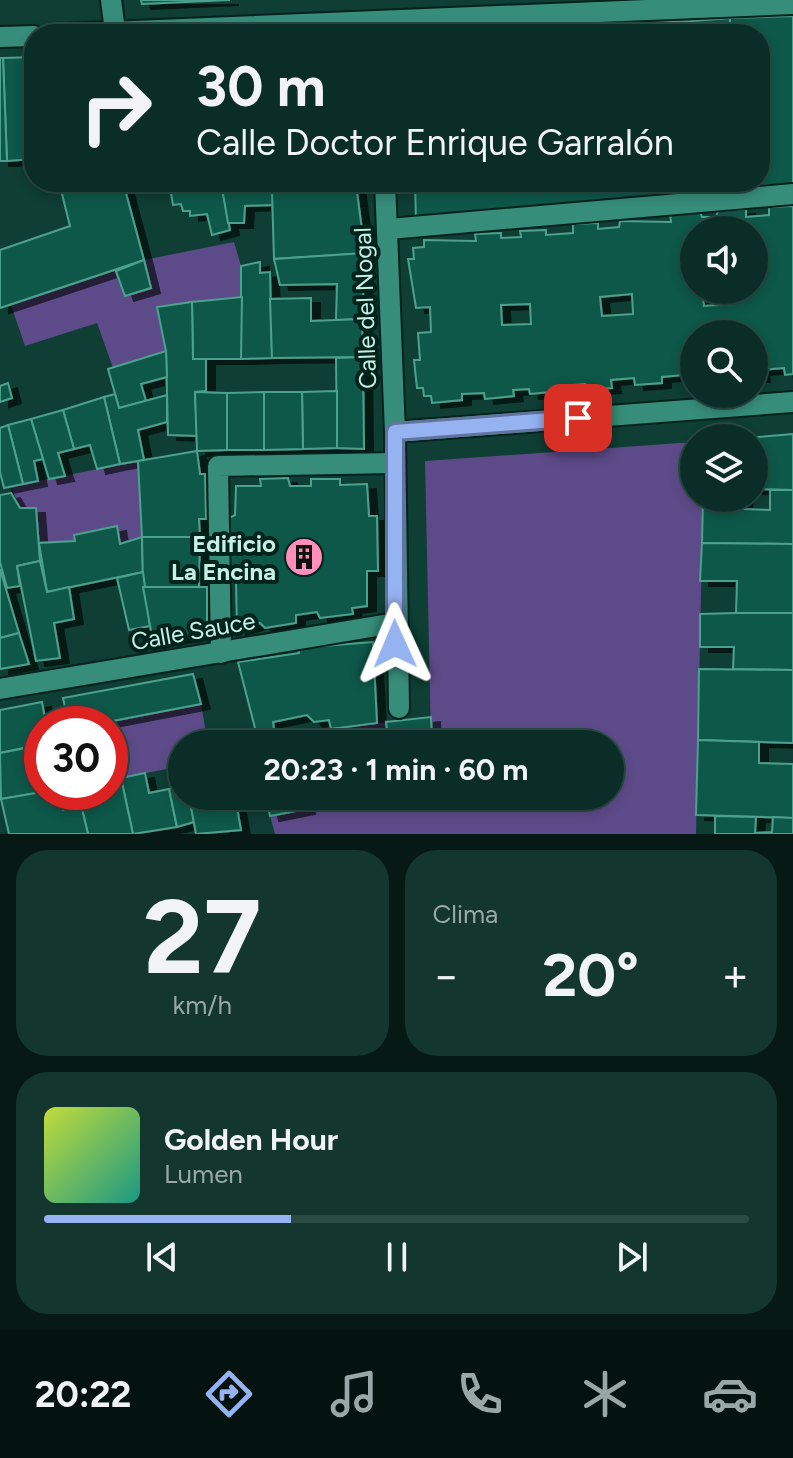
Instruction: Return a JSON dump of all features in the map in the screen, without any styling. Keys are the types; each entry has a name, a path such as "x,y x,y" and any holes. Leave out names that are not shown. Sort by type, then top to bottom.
{"street":[{"path":"111,0 114,24"},
{"path":"300,24 378,18 793,4"},
{"path":"0,37 24,36"},
{"name":"Calle del Nogal","path":"386,192 395,432 395,623 399,708"},
{"path":"389,229 793,194"},
{"path":"395,432 793,402"},
{"path":"221,653 218,466 394,463"},
{"name":"Calle Sauce","path":"0,689 395,623"}],"shaded area":[{"path":"234,242 241,266 242,297 157,307 166,351 113,368 97,323 25,346 11,305 116,271 125,295 151,287 144,260"},
{"path":"680,443 680,512 703,512 696,834 275,834 270,816 300,810 624,810 624,730 431,730 425,461"},
{"path":"138,461 142,537 120,544 116,526 74,535 75,541 39,543 36,508 20,508 11,487 23,484"},
{"path":"201,704 206,730 168,730 168,769 128,776 128,718"},
{"path":"386,722 387,730 340,730"}],"building":[{"path":"141,0 230,0 142,4"},
{"path":"793,16 793,184 770,185 770,24 730,24 730,18"},
{"path":"730,18 730,24 692,24 692,21"},
{"path":"692,21 692,24 624,24"},
{"path":"24,57 24,160 7,161 3,58"},
{"path":"0,58 3,58 7,161 0,161"},
{"path":"62,192 126,192 144,260 0,308 0,250 70,226"},
{"path":"171,192 223,192 230,230 212,235 207,214 190,216 190,211 183,211 181,204 173,205"},
{"path":"223,192 272,192 274,205 245,206 244,223 228,223"},
{"path":"272,192 357,192 365,253 274,259"},
{"path":"415,192 707,194 416,222"},
{"path":"793,206 793,374 785,375 784,368 768,369 768,320 680,320 680,375 662,377 662,383 635,385 634,378 611,380 612,388 586,390 585,384 561,386 562,391 530,394 529,389 513,390 514,396 485,399 484,393 462,394 462,400 432,403 431,396 424,396 423,388 417,388 414,360 420,360 418,333 431,332 430,307 416,308 408,259 414,259 413,248 424,247 424,240 476,241 475,234 501,233 501,238 521,237 520,231 546,230 546,235 573,233 573,224 598,223 598,229 619,227 620,221 671,222 670,214 700,212 702,216 680,216 680,304 768,304 768,216 758,216 769,215 769,207","holes":["632,294 633,314 602,316 600,297","530,304 531,324 502,325 501,305"]},
{"path":"746,209 746,216 716,216 718,211"},
{"path":"365,253 362,319 336,320 337,284 280,285 274,259"},
{"path":"144,260 151,288 125,296 116,271"},
{"path":"260,262 260,273 270,272 272,358 241,359 241,266"},
{"path":"242,297 241,359 193,359 192,302"},
{"path":"311,298 311,321 362,319 363,357 272,358 270,299"},
{"path":"192,302 193,359 206,359 206,391 195,392 197,436 168,435 166,351 157,307"},
{"path":"166,351 167,377 141,384 146,401 119,408 108,369"},
{"path":"363,357 364,449 337,448 336,358"},
{"path":"8,383 12,398 0,402 0,386"},
{"path":"337,391 337,448 303,449 302,392"},
{"path":"195,392 227,393 227,450 197,451"},
{"path":"264,392 264,450 227,450 227,393"},
{"path":"264,392 302,392 303,449 264,450"},
{"path":"115,394 119,408 167,395 167,422 138,430 144,460 120,464 104,397"},
{"path":"104,397 120,464 97,469 90,445 74,449 63,410"},
{"path":"63,410 74,449 58,453 65,476 49,479 31,419"},
{"path":"31,419 43,459 34,461 38,481 23,484 8,425"},
{"path":"8,425 23,484 4,488 0,472 0,428"},
{"path":"793,434 793,490 768,489 768,436"},
{"path":"197,451 200,474 205,474 206,519 199,519 200,537 142,537 138,461"},
{"name":"Edificio La Encina","path":"288,478 290,486 311,486 311,479 340,479 340,485 367,484 369,516 377,516 378,571 367,571 367,606 352,608 353,614 320,618 317,612 296,615 296,623 265,628 260,623 237,630 236,582 230,575 229,518 235,515 236,486 261,486 260,479"},
{"path":"770,490 793,490 793,544 702,543 703,512 770,510"},
{"path":"11,493 20,508 36,508 40,561 17,566 20,586 7,588 0,562 0,495"},
{"path":"117,526 120,544 142,537 143,572 47,592 39,543 75,541 74,535"},
{"path":"142,537 200,537 199,587 143,587"},
{"path":"702,543 793,544 793,613 736,613 737,581 700,581"},
{"path":"40,561 47,592 69,587 74,619 54,623 60,658 36,661 17,566"},
{"path":"0,569 19,633 0,638"},
{"path":"143,572 150,626 129,630 117,578"},
{"path":"143,587 207,587 207,633 153,642"},
{"path":"793,613 793,670 733,669 734,647 700,647 700,614"},
{"path":"19,633 29,664 0,669 0,638"},
{"path":"373,642 377,723 331,729 329,720 314,722 307,715 273,722 274,729 255,730 238,662 299,653 298,648"},
{"path":"699,669 793,670 793,743 698,740"},
{"path":"193,674 201,704 128,718 128,706 65,706 63,698"},
{"path":"42,702 43,706 24,706 24,748 0,753 0,710"},
{"path":"431,717 432,730 387,730 386,722"},
{"path":"698,740 759,742 759,763 793,764 793,818 696,815"},
{"path":"24,748 24,795 1,799 0,753"},
{"path":"145,773 149,793 168,789 168,810 173,810 177,827 133,834 128,810 128,777"},
{"path":"24,795 24,810 82,810 88,834 9,834 1,799"},
{"path":"82,810 128,810 133,834 88,834"},
{"path":"173,810 192,810 194,822 177,827"},
{"path":"192,810 237,810 241,830 196,834"},
{"path":"269,810 301,810 270,816"},
{"path":"715,816 756,817 755,833 772,832 773,817 793,818 793,834 715,834"}],"place":[{"name":"Edificio La Encina","path":"304,557"}],"route":[{"path":"395,644 395,432 578,418"}]}
